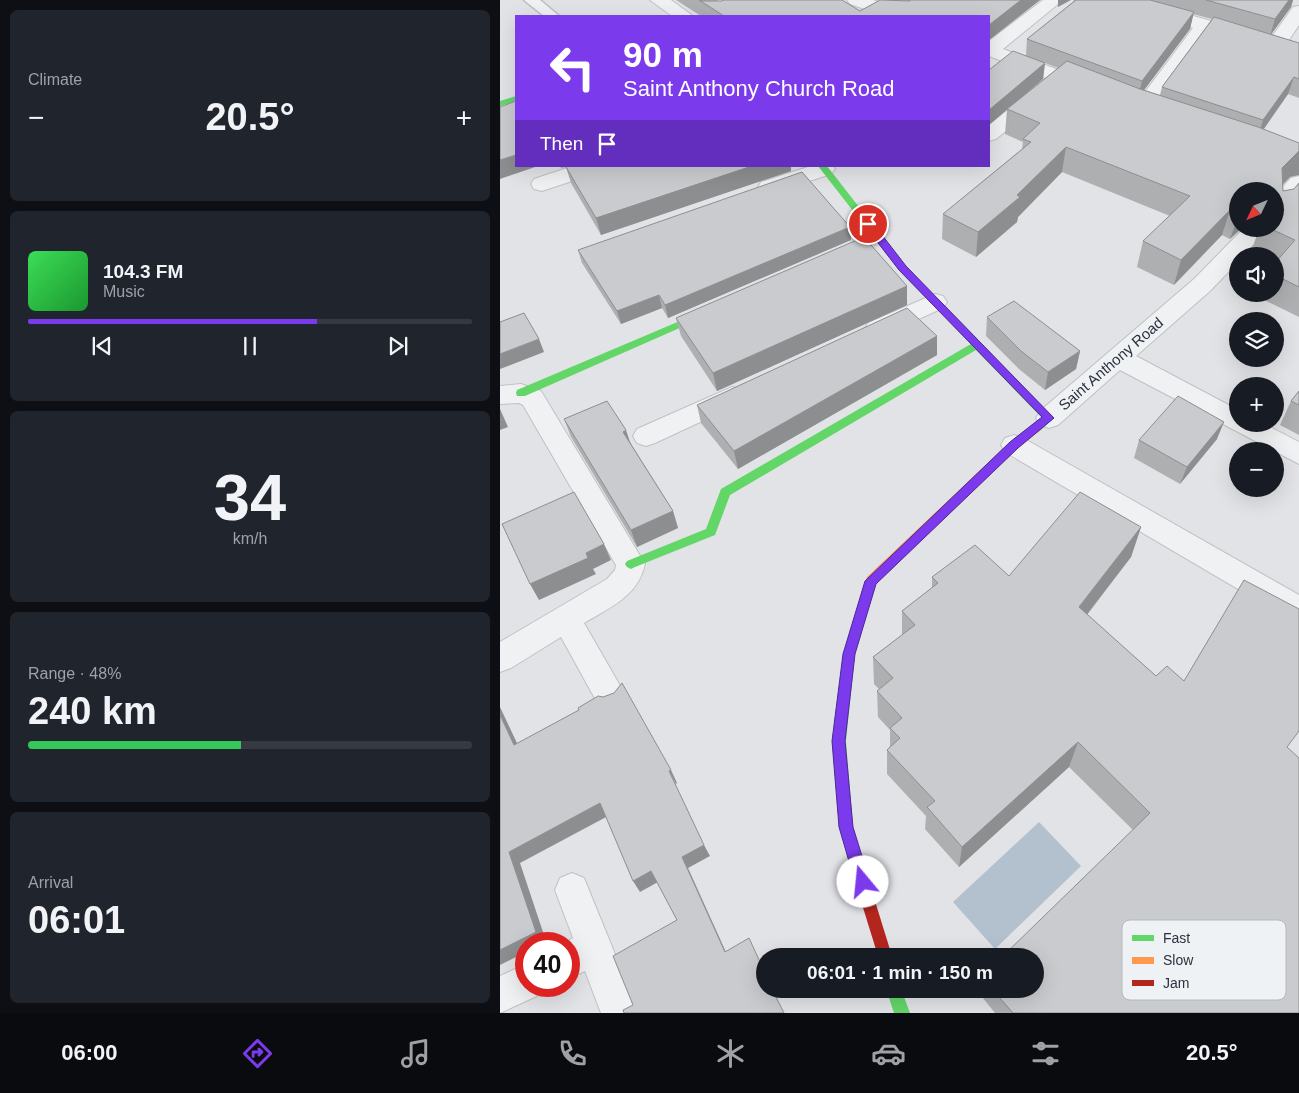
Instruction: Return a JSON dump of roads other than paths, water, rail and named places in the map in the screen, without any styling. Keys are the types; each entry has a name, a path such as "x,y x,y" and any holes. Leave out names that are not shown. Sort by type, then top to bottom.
{"street":[{"path":"659,0 682,15"},
{"path":"856,0 897,15"},
{"path":"990,49 1054,0"},
{"path":"1178,18 1192,0"},
{"path":"1123,1 1299,52"},
{"path":"1276,45 1299,12"},
{"path":"990,50 1134,105 1204,26"},
{"path":"990,134 1060,77"},
{"path":"500,104 515,98"},
{"path":"542,184 592,167"},
{"path":"749,194 823,167 875,240 1049,418"},
{"path":"1284,199 1299,183"},
{"name":"Saint Anthony Road","path":"883,948 846,827 839,741 849,654 871,581 1014,445 1049,418 1202,285 1247,238"},
{"path":"854,340 935,302"},
{"path":"510,394 727,304"},
{"path":"631,564 711,532 725,492 976,345"},
{"path":"1119,358 1229,417"},
{"path":"646,436 754,386"},
{"path":"500,658 567,620 617,588 628,576 631,564 532,398 510,394"},
{"path":"1257,432 1299,454"},
{"path":"1014,445 1299,610"},
{"path":"567,620 610,696"},
{"path":"572,890 581,954 620,1013"},
{"path":"500,995 515,988"},
{"path":"897,998 902,1013"}],"lane":[{"path":"531,0 551,15"}],"water":[{"path":"1039,822 1081,866 996,948 953,902"}]}
